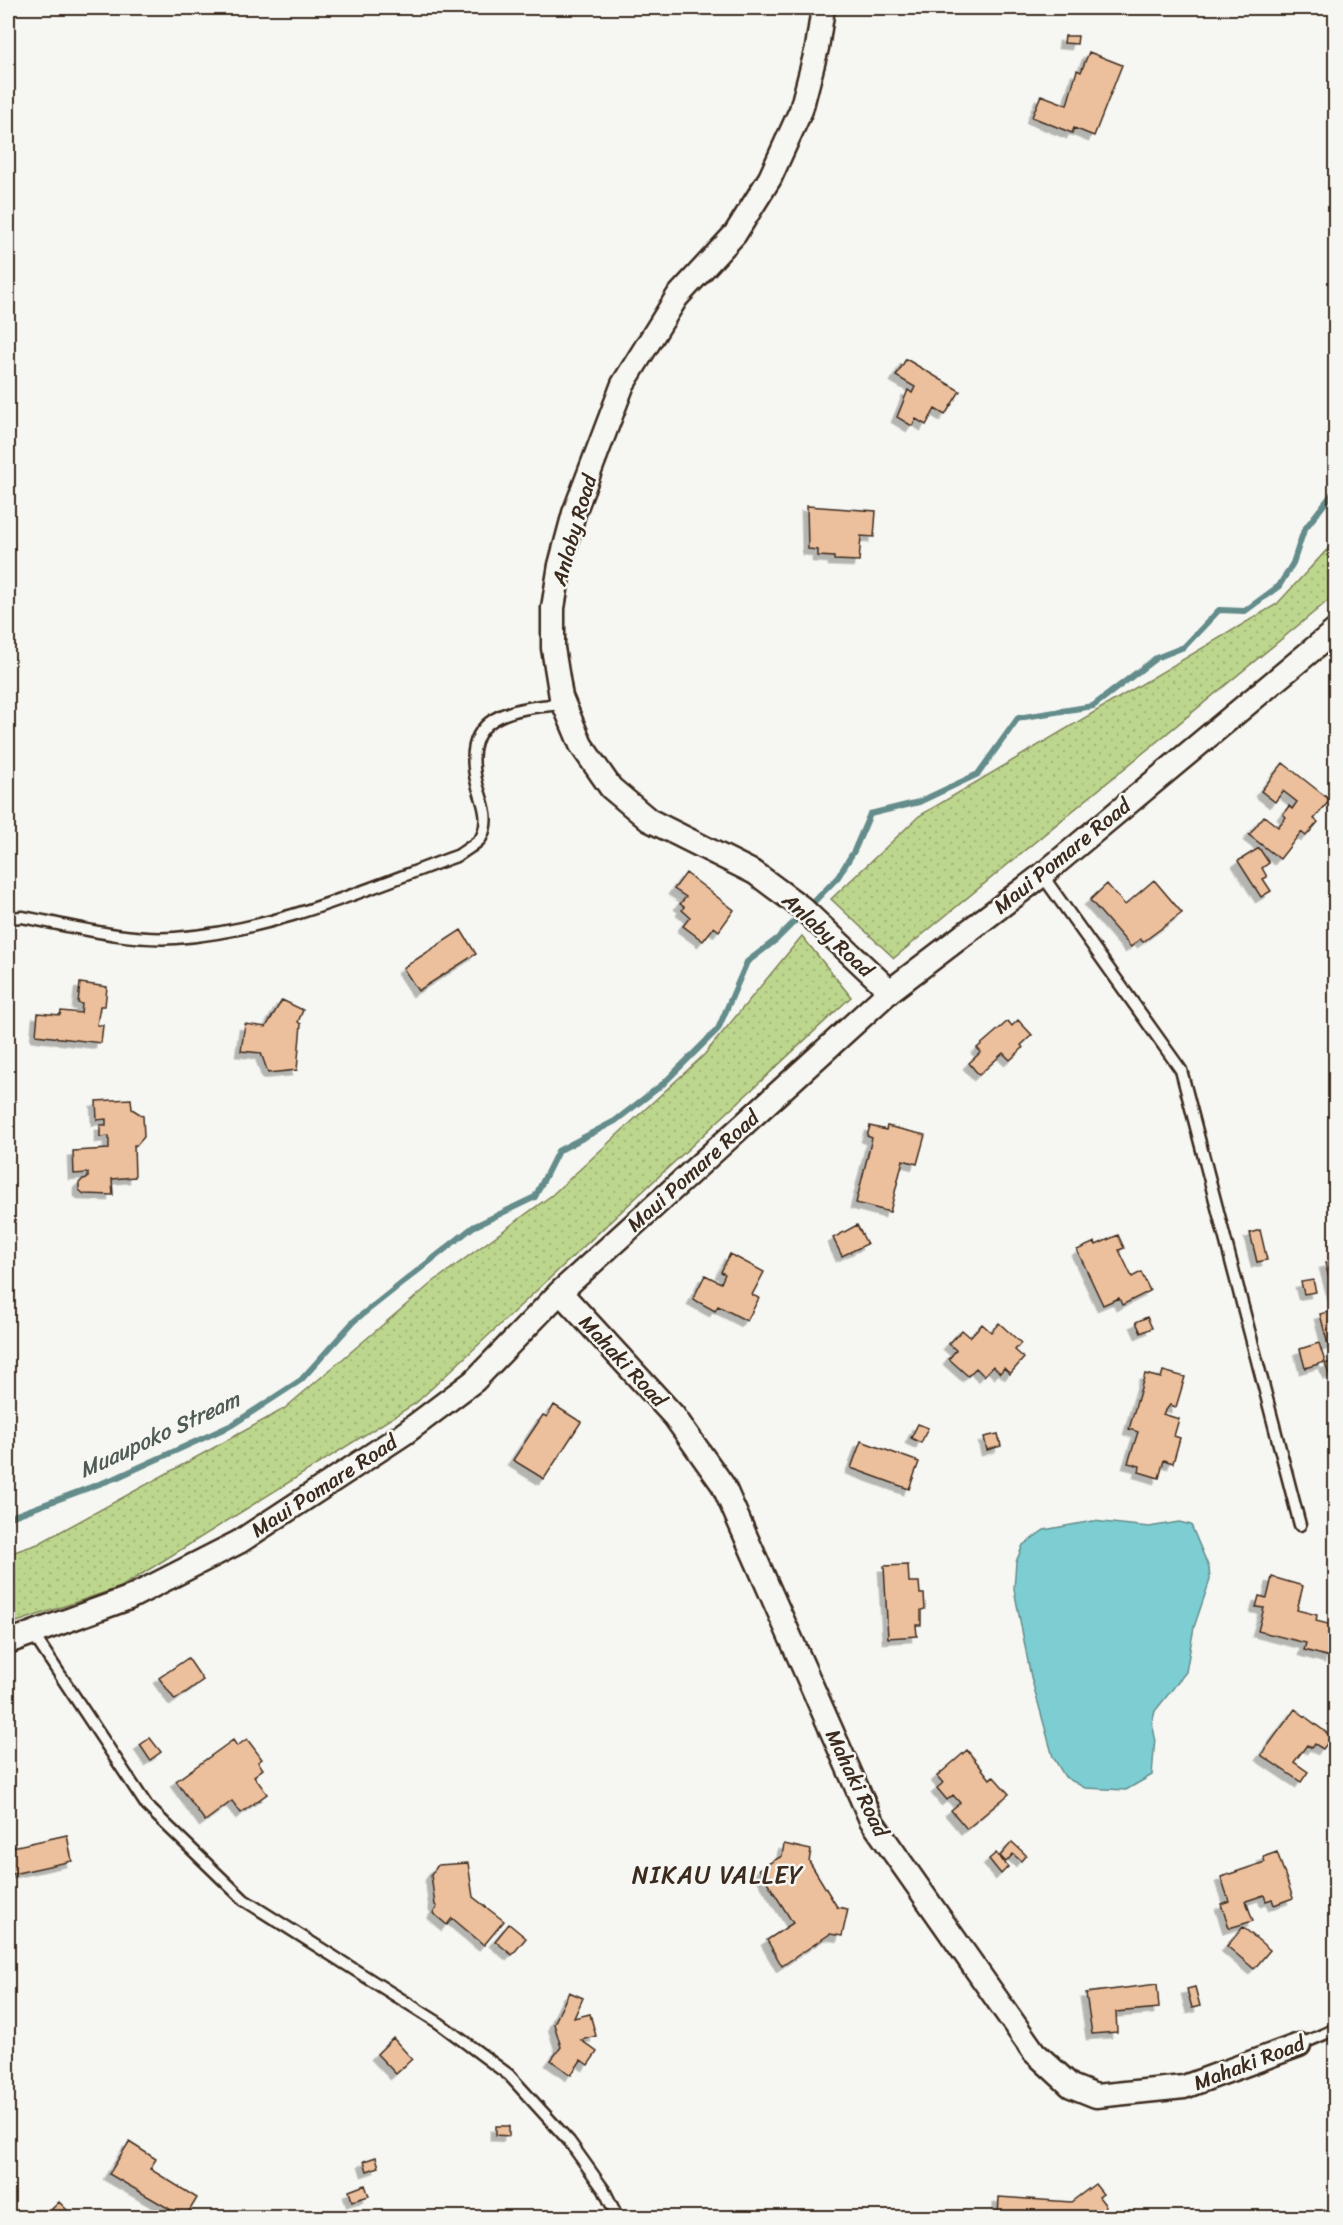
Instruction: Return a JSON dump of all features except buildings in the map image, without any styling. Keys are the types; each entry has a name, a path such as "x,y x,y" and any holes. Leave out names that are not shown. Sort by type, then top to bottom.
{"street":[{"name":"Anlaby Road","path":"823,8 817,48 801,110 770,178 735,234 677,297 623,384 574,513 560,565 553,608 553,648 564,704 581,745 611,788 648,820 755,873 801,907 890,991"},
{"name":"Maui Pomare Road","path":"8,1642 129,1598 239,1542 405,1433 474,1381 560,1292 890,991 1042,875 1335,630"},
{"name":"Mahaki Road","path":"560,1292 674,1416 723,1485 871,1820 1034,2052 1071,2086 1096,2096 1184,2087 1299,2045"}],"lane":[{"path":"8,918 22,917 119,936 174,938 218,932 289,918 459,855 480,838 486,812 472,758 480,734 492,719 513,710 564,704"},
{"path":"1042,875 1181,1070 1300,1526"},
{"path":"33,1634 147,1806 244,1900 439,2023 509,2075 569,2141 604,2190 618,2217"},
{"name":"Mahaki Road","path":"1299,2045 1335,2029"}],"green space":[{"path":"1335,541 1335,595 894,958 831,899 919,816 1277,604"},
{"path":"802,936 851,997 416,1403 121,1587 8,1625 8,1554 38,1544 284,1409 433,1282 552,1195 704,1055"}],"water":[{"path":"1093,1521 1149,1527 1179,1522 1191,1525 1209,1568 1210,1580 1194,1627 1186,1672 1155,1711 1152,1723 1155,1737 1152,1775 1126,1790 1085,1788 1065,1777 1053,1757 1031,1677 1014,1589 1016,1562 1023,1545 1044,1530"}],"waterway":[{"name":"Muaupoko Stream","path":"809,907 838,877 854,851 870,814 919,802 978,774 1018,718 1093,706 1156,658 1184,647 1219,610 1245,611 1279,586 1293,563 1304,530 1336,489"},
{"name":"Muaupoko Stream","path":"8,1518 118,1477 232,1425 301,1380 354,1321 473,1227 535,1197 558,1151 615,1121 663,1084 718,1029 747,962 777,939 802,914"}],"district":[{"name":"NIKAU VALLEY","path":"718,1875"}]}
